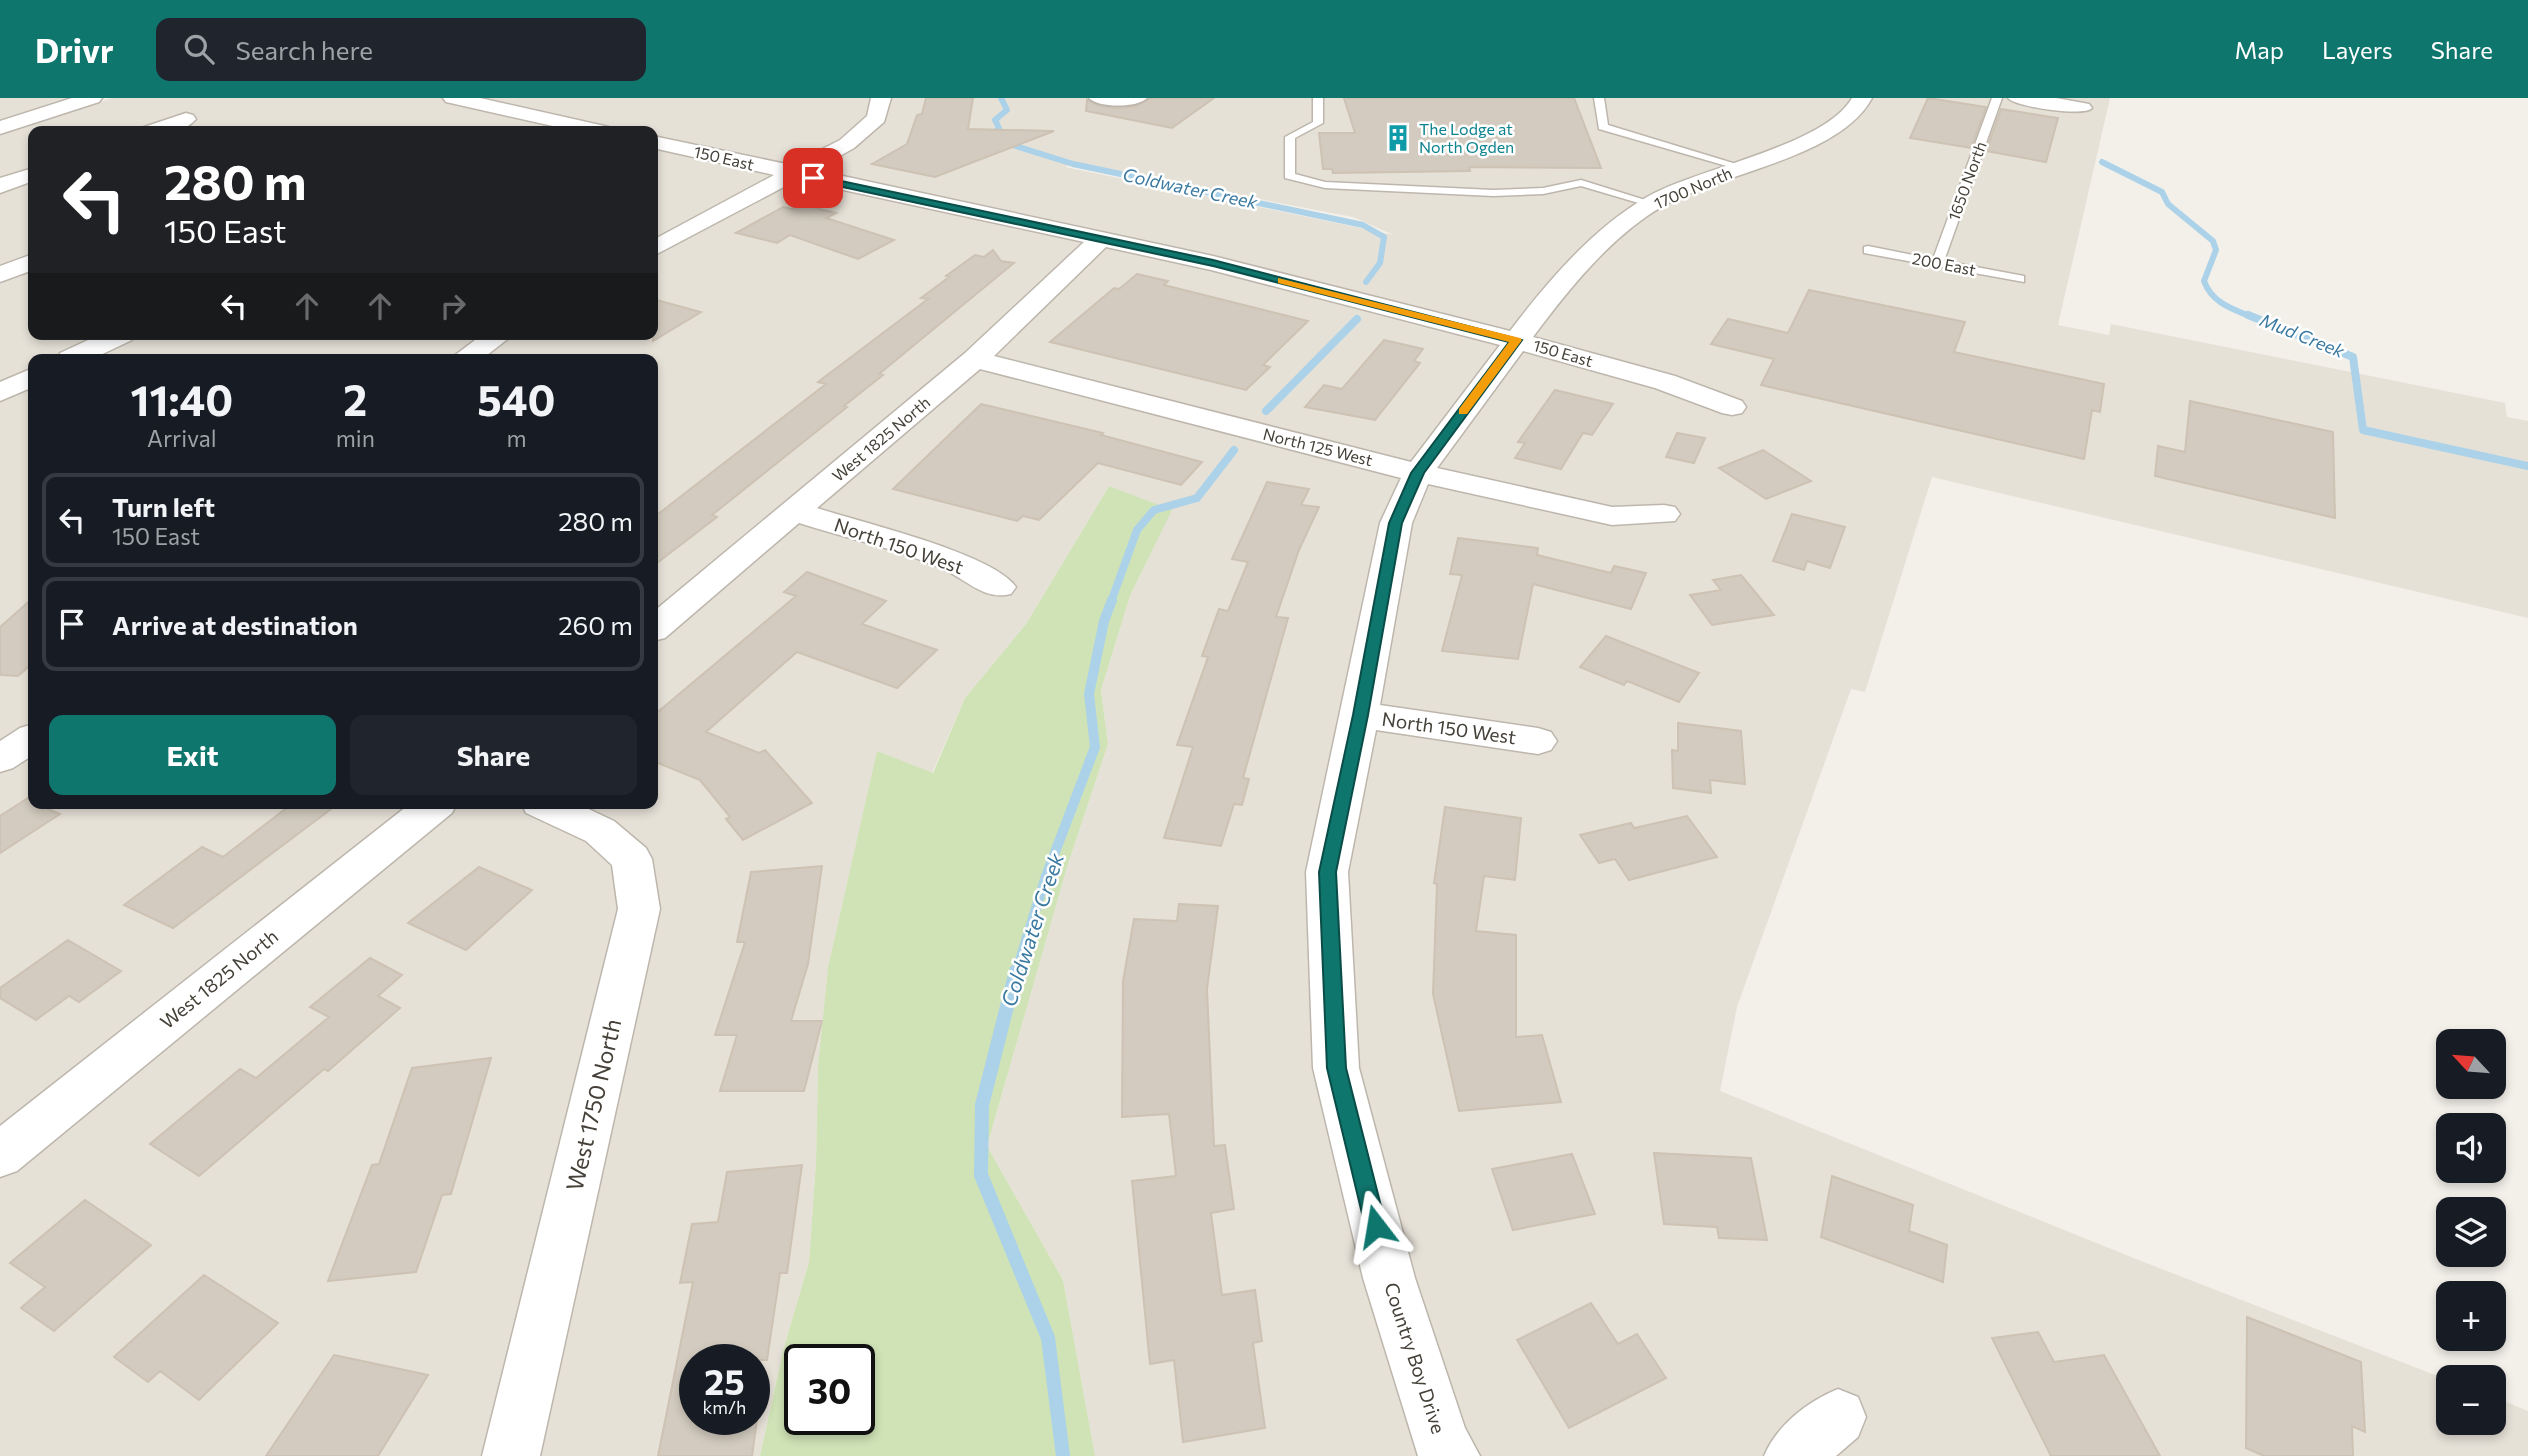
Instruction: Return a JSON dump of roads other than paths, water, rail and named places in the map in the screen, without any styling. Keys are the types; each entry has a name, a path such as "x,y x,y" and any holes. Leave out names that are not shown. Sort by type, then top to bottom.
{"street":[{"path":"0,128 92,98"},
{"path":"453,98 579,126"},
{"path":"658,246 865,130 877,118 881,98"},
{"path":"1099,98 1137,98"},
{"name":"1700 North","path":"1516,340 1604,239 1652,204 1829,132 1854,111 1862,98"},
{"path":"2018,98 2082,108"},
{"path":"166,126 186,119"},
{"name":"150 East","path":"658,143 1213,263 1516,340 1665,382 1732,407"},
{"path":"0,186 28,176"},
{"name":"West 1825 North","path":"658,626 975,359 1101,239"},
{"path":"0,275 28,263"},
{"path":"81,354 111,340"},
{"path":"470,354 491,340"},
{"name":"Country Boy Drive","path":"1451,1456 1443,1445 1389,1278 1336,1068 1327,872 1396,523 1418,473 1516,340"},
{"name":"North 125 West","path":"975,359 1418,473 1612,516 1664,514"},
{"name":"North 150 West","path":"796,512 954,562 999,586"},
{"name":"North 150 West","path":"1360,715 1538,741"},
{"path":"0,759 28,740"},
{"name":"West 1825 North","path":"0,1155 431,809"},
{"name":"West 1750 North","path":"511,1456 639,909 632,859 600,831 553,809"},
{"path":"1793,1456 1838,1417"}],"lane":[{"path":"1318,98 1318,123 1290,137 1289,176 1325,185 1493,193 1544,191 1581,183 1652,204"},
{"path":"1599,98 1603,127 1741,167"},
{"name":"1650 North","path":"1937,263 1997,98"},
{"name":"200 East","path":"1868,250 2020,279"}],"waterway":[{"name":"Coldwater Creek","path":"1001,98 1007,110 995,120 999,128 994,134 1003,142 1073,164 1363,225 1384,237 1380,263 1366,282"},
{"name":"Mud Creek","path":"2102,162 2162,192 2168,204 2213,241 2216,250 2204,281 2208,289 2217,300 2252,317"},
{"name":"Mud Creek","path":"2248,315 2353,357 2363,430 2528,466"},
{"name":"Coldwater Creek","path":"1266,411 1357,319"},
{"name":"Coldwater Creek","path":"1111,602 1137,530 1154,510 1197,498 1234,450"},
{"name":"Coldwater Creek","path":"1016,973 1046,876 1095,747 1089,694 1104,621 1112,600"},
{"name":"Coldwater Creek","path":"1016,971 982,1105 981,1175 1048,1338 1063,1456"}],"place":[{"name":"The Lodge at North Ogden","path":"1398,138"}]}
